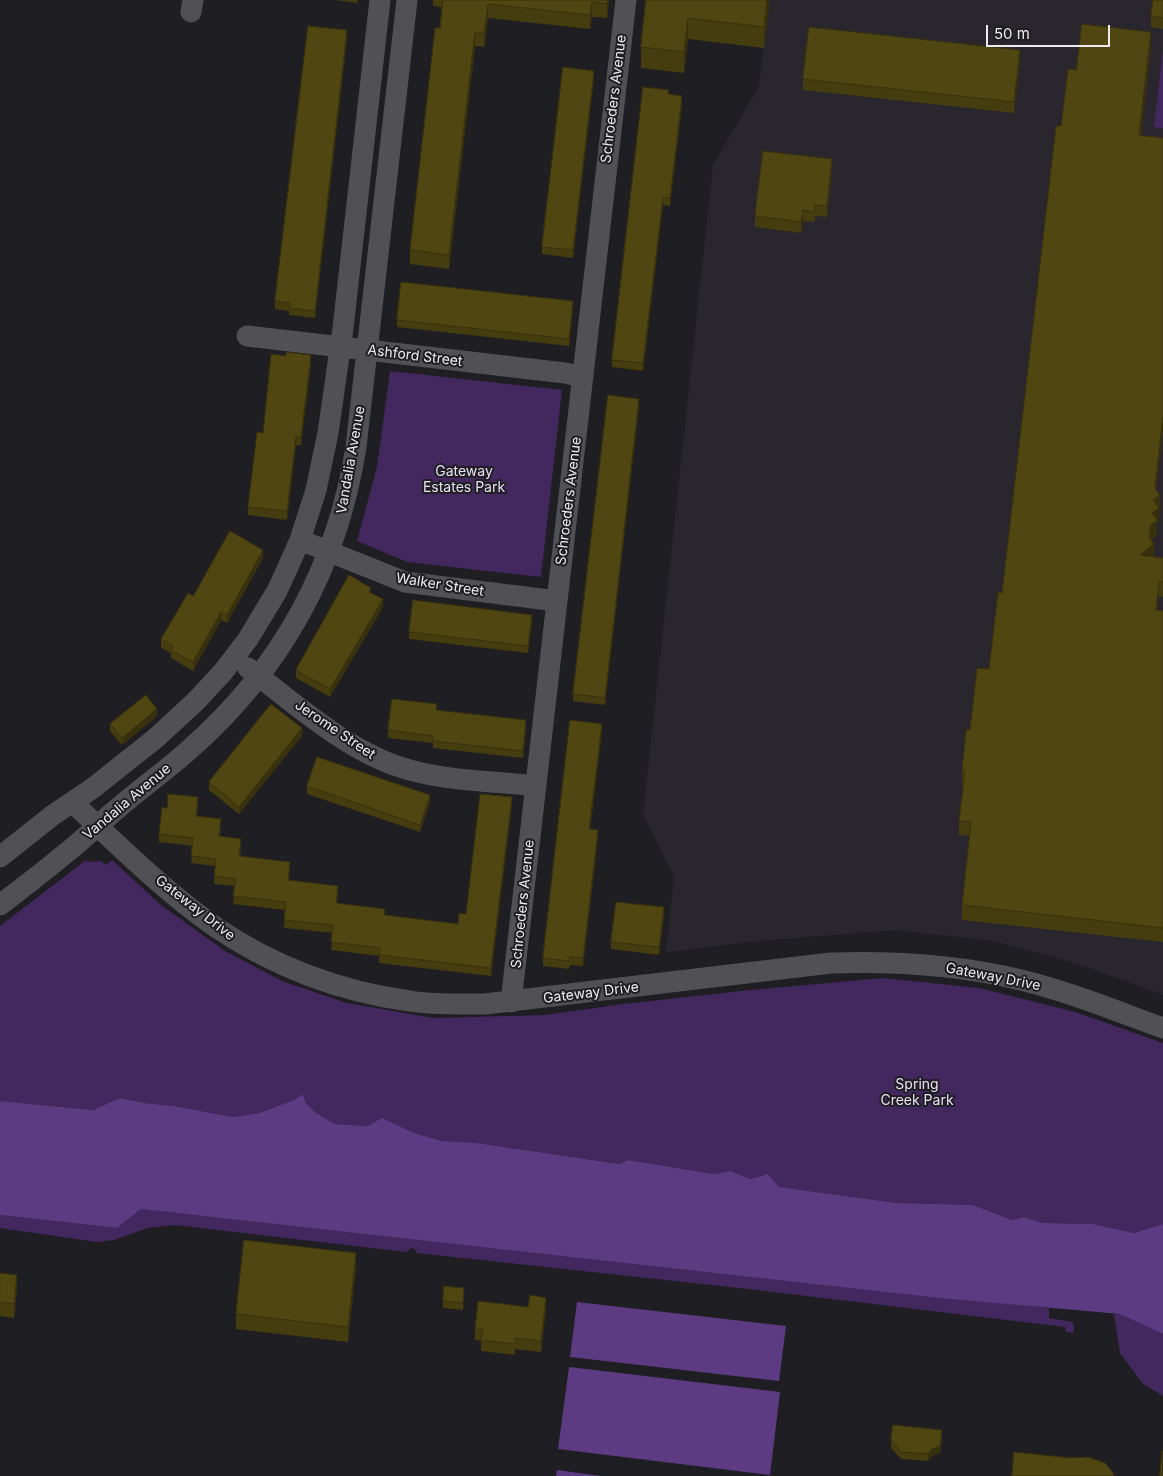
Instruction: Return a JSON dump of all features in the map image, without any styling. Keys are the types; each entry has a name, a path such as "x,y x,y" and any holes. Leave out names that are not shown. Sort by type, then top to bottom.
{"street":[{"name":"Vandalia Avenue","path":"0,857 93,788 176,721 196,701 234,658 262,618 300,540 316,490 323,460 340,347 380,0"},
{"name":"Vandalia Avenue","path":"0,905 191,748 229,711 259,676 286,638 301,612 329,552 343,511 353,468 363,396 366,350 407,0"},
{"name":"Schroeders Avenue","path":"511,1002 626,0"},
{"name":"Ashford Street","path":"247,336 583,376"},
{"name":"Walker Street","path":"300,540 405,582 557,600"},
{"name":"Jerome Street","path":"234,658 350,743 375,758 430,774 536,786"},
{"name":"Gateway Drive","path":"72,802 193,910 238,942 286,966 360,992 410,1001 458,1004 511,1002 831,963 910,964 970,970 1022,980 1068,994 1163,1028"}],"shaded area":[{"path":"769,0 1163,0 1163,995 1081,965 994,941 895,930 759,941 666,952 674,876 643,815 713,165 759,86"},
{"path":"303,1094 306,1103 315,1112 334,1124 367,1126 382,1118 417,1134 443,1141 477,1143 620,1164 628,1160 714,1174 731,1171 750,1179 768,1174 779,1187 897,1203 973,1205 1012,1220 1024,1217 1042,1223 1093,1224 1134,1233 1163,1224 1163,1334 1120,1314 940,1298 141,1209 117,1228 0,1215 0,1101 93,1110 120,1098 233,1117 259,1113 294,1100"},
{"path":"577,1302 786,1326 779,1381 570,1357"},
{"path":"569,1367 780,1392 770,1475 558,1449"},
{"path":"557,1470 601,1476 556,1476"}],"green space":[{"path":"1163,49 1163,128 1154,127"},
{"name":"Gateway Estates Park","path":"390,371 562,390 541,577 407,562 357,541 377,467"},
{"name":"Spring Creek Park","path":"86,860 88,862 101,861 106,865 112,860 161,905 225,951 282,981 347,1003 433,1018 545,1015 623,1004 883,978 979,988 1075,1012 1163,1043 1163,1224 1134,1233 1093,1224 1042,1223 1024,1217 1012,1220 973,1205 897,1203 779,1187 768,1174 750,1179 731,1171 714,1174 628,1160 621,1164 477,1143 443,1141 417,1134 382,1118 367,1126 333,1124 315,1112 306,1103 303,1094 294,1100 259,1113 233,1117 120,1098 93,1110 0,1101 0,926"},
{"path":"141,1209 1049,1308 1049,1318 1073,1322 1074,1333 1066,1332 1065,1327 748,1289 417,1253 413,1247 406,1252 175,1225 148,1228 114,1240 97,1242 0,1228 0,1215 117,1228"},
{"path":"1114,1314 1120,1314 1163,1334 1163,1396 1143,1384 1120,1353"}],"building":[{"path":"443,0 608,0 607,4 592,2 590,15 488,4 484,33 475,32 449,255 410,250 435,28 440,28"},
{"path":"646,0 767,0 764,27 688,18 684,52 641,47"},
{"path":"1153,0 1163,0 1163,18 1151,16"},
{"path":"1082,24 1151,32 1139,135 1163,138 1163,415 1155,488 1160,495 1153,500 1159,508 1152,513 1157,520 1150,526 1149,537 1154,544 1140,555 1163,558 1163,582 1159,582 1156,610 1163,611 1163,928 962,905 971,822 959,821 965,771 962,770 966,730 970,730 977,668 989,669 998,592 1002,593 1056,126 1061,126 1068,69 1076,70"},
{"path":"308,26 347,30 315,311 289,308 290,303 275,301"},
{"path":"809,27 1020,50 1014,102 803,79"},
{"path":"563,67 594,71 573,250 542,247"},
{"path":"643,87 669,90 668,94 682,96 670,198 663,198 643,363 612,360"},
{"path":"763,151 832,159 827,206 815,205 815,212 803,210 801,222 755,216"},
{"path":"401,282 573,301 569,339 397,320"},
{"path":"286,352 311,355 301,437 296,437 287,511 248,507 257,432 263,433 271,354 286,356"},
{"path":"608,395 639,399 605,698 573,694"},
{"path":"230,531 263,550 227,615 221,612 193,662 171,650 173,646 161,639 188,593 193,596"},
{"path":"349,575 371,588 369,592 383,599 330,689 296,670"},
{"path":"413,600 532,615 528,646 409,632"},
{"path":"146,695 157,709 122,738 110,724"},
{"path":"392,699 437,704 436,710 526,720 523,751 433,741 433,736 388,730"},
{"path":"271,704 302,728 239,807 209,782"},
{"path":"570,720 602,724 589,829 598,830 583,958 570,957 569,961 543,958"},
{"path":"317,757 430,795 420,825 307,786"},
{"path":"168,794 198,797 196,816 221,819 219,836 241,839 239,856 290,862 288,880 338,886 336,903 385,909 384,915 458,924 459,913 466,914 480,794 512,797 491,968 379,955 380,948 331,942 333,925 284,920 286,902 233,896 236,879 214,876 216,859 191,856 193,838 159,834 162,807 167,808"},
{"path":"616,902 664,907 659,947 611,942"},
{"path":"244,1240 356,1253 348,1327 236,1314"},
{"path":"0,1273 17,1275 14,1304 0,1302"},
{"path":"444,1286 464,1288 463,1303 443,1301"},
{"path":"530,1295 546,1298 541,1341 515,1338 515,1344 481,1340 483,1330 475,1329 478,1301 528,1307"},
{"path":"893,1425 942,1430 940,1446 932,1449 928,1454 901,1452 891,1440"},
{"path":"1162,1451 1163,1476 1160,1476"},
{"path":"1014,1452 1072,1458 1088,1457 1105,1463 1114,1476 1012,1476"}]}
